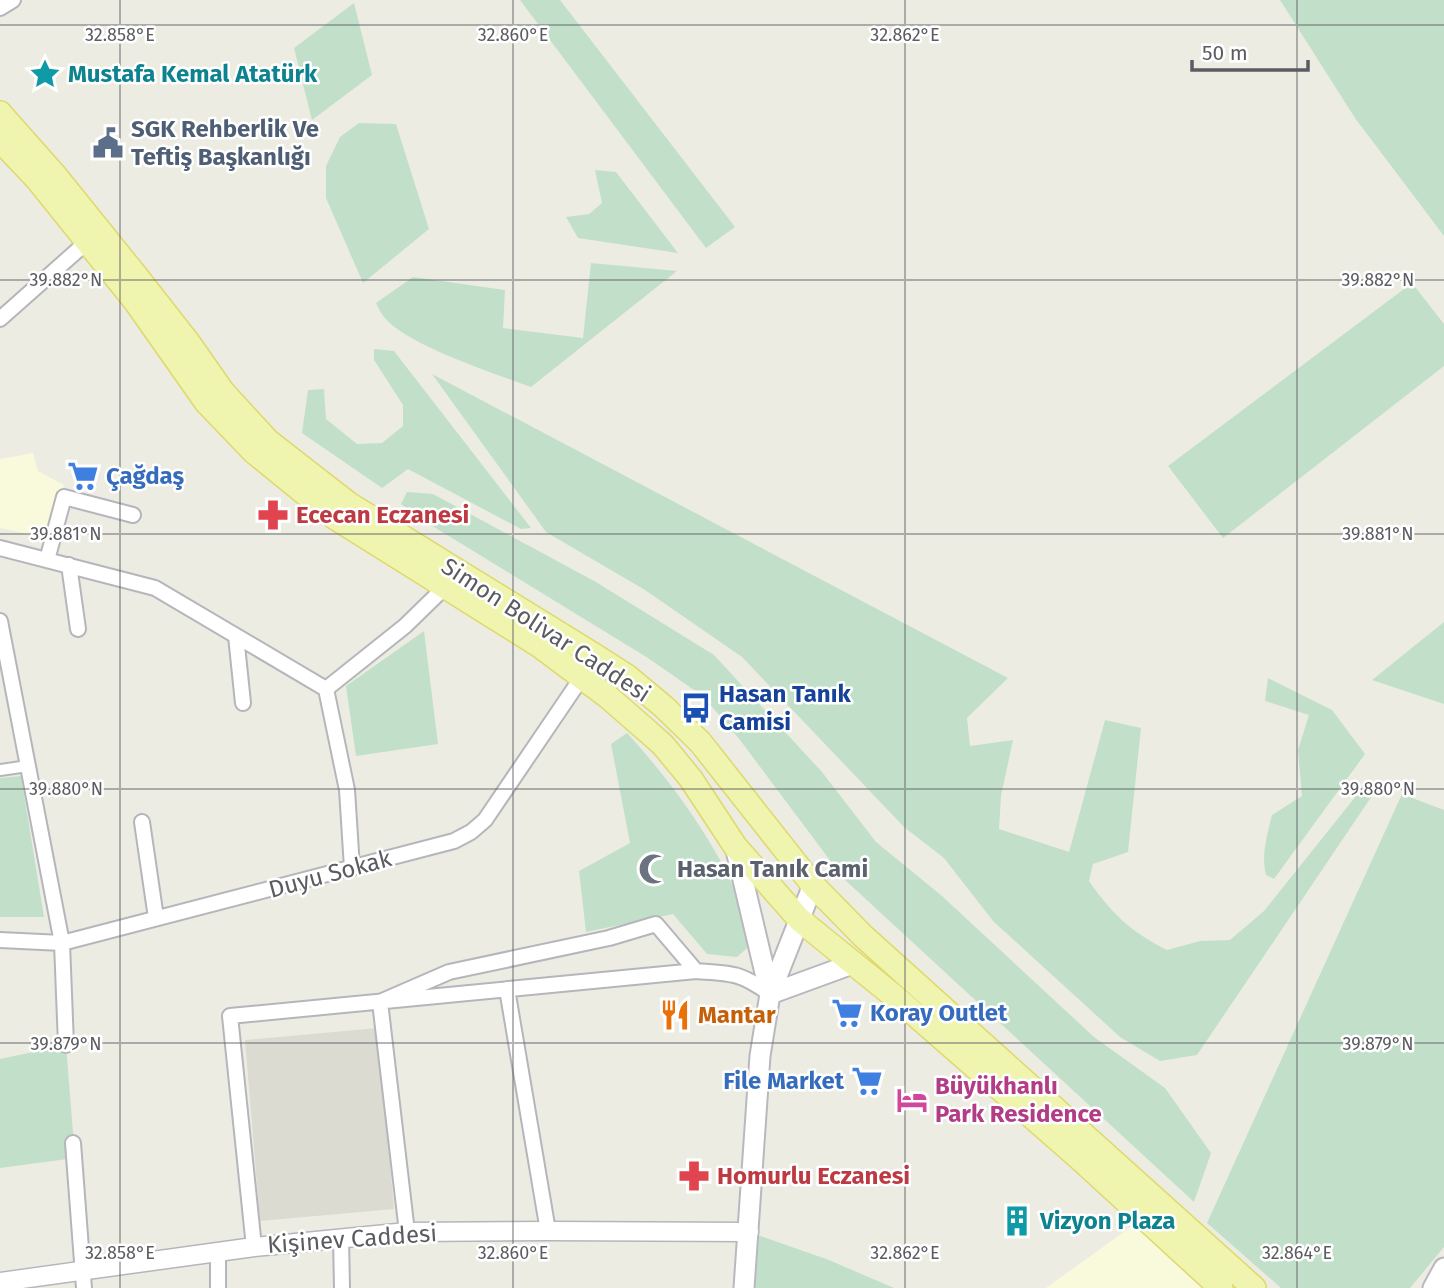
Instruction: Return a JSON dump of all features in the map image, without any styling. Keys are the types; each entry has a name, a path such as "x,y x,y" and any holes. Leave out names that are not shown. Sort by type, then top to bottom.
{"main road":[{"name":"Simon Bolivar Caddesi","path":"0,113 54,174 137,277 223,392 268,441 349,504 628,677 664,707 700,742 813,885 863,936 1254,1288"},
{"name":"Simon Bolivar Caddesi","path":"0,140 37,179 88,241 135,301 206,402 254,452 334,517 540,646 626,713 670,754 709,804 734,846 800,920 855,964 1078,1157 1221,1288"},
{"path":"734,846 770,994"},
{"path":"744,1288 760,1056 770,994 813,885"},
{"path":"770,994 855,964"},
{"path":"1433,1288 1444,1268"}],"street":[{"path":"0,8 13,0"},
{"path":"0,319 88,241"},
{"path":"47,560 64,498 133,515"},
{"path":"0,548 155,588 326,689 347,790 352,868"},
{"path":"69,565 78,629"},
{"path":"326,689 405,626 444,588"},
{"path":"0,621 62,943 66,1045"},
{"path":"236,636 243,703"},
{"name":"Duyu Sokak","path":"0,940 62,943 454,841 485,820 582,677"},
{"path":"0,770 28,766"},
{"path":"142,822 156,918"},
{"path":"380,1002 449,972 604,939 656,924 696,971"},
{"path":"254,1247 230,1016 696,971 748,978 770,994"},
{"path":"507,989 548,1231"},
{"path":"380,1002 407,1232"},
{"path":"73,1143 84,1279"},
{"name":"Kişinev Caddesi","path":"0,1282 84,1279 218,1252 407,1232 749,1232"},
{"path":"341,1238 342,1288"},
{"path":"218,1252 218,1288"}],"shaded area":[{"path":"520,0 560,0 735,227 706,248"},
{"path":"1280,0 1444,0 1444,236 1355,118"},
{"path":"354,3 372,75 312,120 294,48"},
{"path":"359,123 396,124 429,229 363,283 326,198 326,166 340,137"},
{"path":"595,170 616,172 678,253 578,238 566,217 589,214 602,203"},
{"path":"591,263 677,271 531,387 453,358 411,338 384,317 376,303 413,277 505,290 503,328 583,338"},
{"path":"1412,283 1444,324 1444,366 1223,538 1168,466"},
{"path":"374,349 394,351 531,528 521,529 408,469 382,488 302,433 308,390 324,389 326,419 357,444 382,443 403,426 403,405 374,360"},
{"path":"432,374 1008,678 967,718 970,746 1013,740 1001,796 999,829 1069,852 1105,720 1141,728 1128,852 1093,864 1089,881 1123,921 1167,950 1200,941 1230,940 1264,911 1368,781 1382,781 1197,1055 1160,1061 1120,1037 993,921 944,858 904,827 742,657 645,590 546,532"},
{"path":"33,453 38,471 64,485 47,538 0,528 0,459"},
{"path":"407,492 433,494 596,582 714,655 822,772 876,842 942,896 1094,1037 1165,1088 1211,1153 1194,1202 844,879 740,740 704,697 648,658 421,519 401,504"},
{"path":"1444,622 1444,704 1372,680"},
{"path":"424,631 438,744 356,756 346,686"},
{"path":"1268,678 1332,710 1365,754 1274,879 1266,875 1264,852 1272,815 1302,796 1298,750 1309,715 1265,701"},
{"path":"627,733 678,795 724,868 745,920 747,948 737,957 707,954 673,914 586,932 579,871 630,843 611,744"},
{"path":"21,776 44,917 0,917 0,778"},
{"path":"1402,794 1444,810 1444,1247 1410,1288 1281,1288 1207,1223"},
{"path":"378,1028 394,1209 260,1221 245,1040"},
{"path":"66,1045 75,1158 0,1168 0,1059"},
{"path":"1153,1211 1239,1288 1046,1288"},
{"path":"749,1232 829,1260 894,1288 744,1288"}],"place":[{"name":"Mustafa Kemal Atatürk","path":"45,74"},
{"name":"SGK Rehberlik Ve Teftiş Başkanlığı","path":"108,143"},
{"name":"Çağdaş","path":"83,476"},
{"name":"Ececan Eczanesi","path":"273,515"},
{"name":"Hasan Tanık Camisi","path":"696,708"},
{"name":"Hasan Tanık Cami","path":"654,869"},
{"name":"Koray Outlet","path":"847,1013"},
{"name":"Mantar","path":"675,1015"},
{"name":"File Market","path":"867,1081"},
{"name":"Büyükhanlı Park Residence","path":"912,1100"},
{"name":"Homurlu Eczanesi","path":"694,1176"},
{"name":"Vizyon Plaza","path":"1017,1221"}]}
